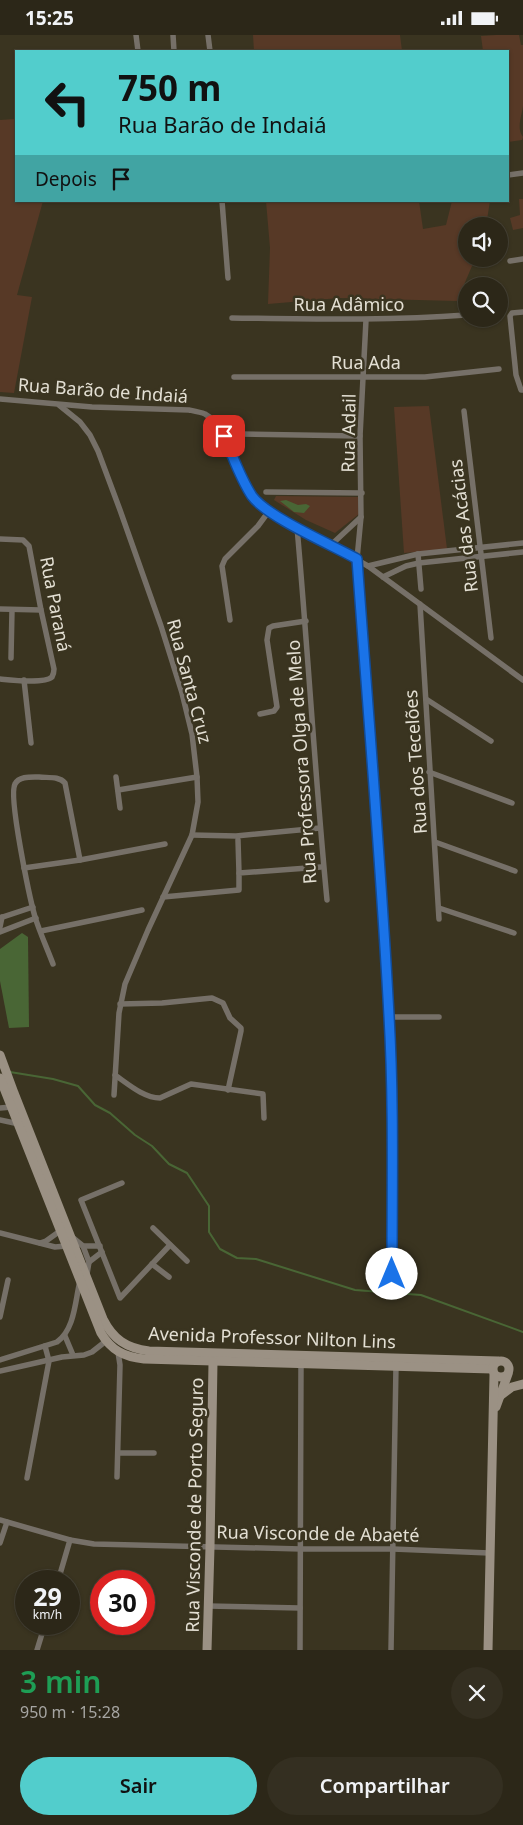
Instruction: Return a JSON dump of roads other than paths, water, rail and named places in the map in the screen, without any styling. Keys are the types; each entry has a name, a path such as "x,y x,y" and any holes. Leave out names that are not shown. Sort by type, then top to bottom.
{"main road":[{"name":"Avenida Professor Nilton Lins","path":"0,1055 4,1064 2,1091 19,1124 66,1246 103,1319 113,1335 128,1347 181,1352 498,1361"},
{"name":"Avenida Professor Nilton Lins","path":"4,1077 71,1236 83,1278 106,1341 118,1352 144,1359 396,1366 493,1372"},
{"name":"Rua Visconde de Porto Seguro","path":"207,1650 213,1361"},
{"path":"488,1650 494,1415 493,1365 498,1361 504,1361 509,1368 508,1374 494,1415"},
{"path":"493,1372 500,1377 508,1374"},
{"path":"500,1396 512,1387 523,1384"}],"street":[{"path":"136,35 138,50"},
{"path":"173,35 174,50"},
{"path":"208,35 210,50"},
{"path":"509,175 523,173"},
{"path":"222,202 228,278"},
{"path":"510,261 523,259"},
{"path":"523,312 512,313 510,316 516,375 521,390 523,390"},
{"name":"Rua Adâmico","path":"232,319 366,320 458,316"},
{"name":"Rua Adail","path":"366,320 360,436 362,493 357,559 369,707 389,1017 392,1110 392,1274"},
{"name":"Rua Ada","path":"234,377 442,375 499,369"},
{"name":"Rua Barão de Indaiá","path":"0,399 109,408 189,410 205,414 215,423 224,436 252,497 269,511 368,566 523,681"},
{"name":"Rua Santa Cruz","path":"60,405 80,422 90,435 120,510 162,625 182,693 192,734 197,777 197,817 192,835 133,965 120,1004 114,1095"},
{"name":"Rua das Acácias","path":"464,411 491,638"},
{"path":"240,434 360,436"},
{"path":"266,492 362,493"},
{"path":"230,620 222,565 225,559 258,526 269,511"},
{"path":"331,545 361,517"},
{"name":"Rua Professora Olga de Melo","path":"297,527 327,900"},
{"name":"Rua Paraná","path":"0,539 24,540 29,546 54,669 52,677 47,679 24,680"},
{"path":"368,566 418,554 523,543"},
{"path":"383,577 406,566 419,563 523,552"},
{"path":"418,554 421,589"},
{"name":"Rua dos Tecelões","path":"420,604 439,919"},
{"path":"0,609 41,611"},
{"path":"11,658 12,610"},
{"name":"Rua Professora Olga de Melo","path":"260,714 273,712 276,709 267,640 269,628 273,625 306,621"},
{"path":"0,679 24,680 32,743"},
{"path":"426,699 491,741"},
{"path":"429,772 512,803"},
{"path":"53,964 36,918 24,867 13,801 15,782 32,777 58,779 64,783 67,788 80,859"},
{"path":"116,777 120,808"},
{"path":"118,790 197,777"},
{"path":"192,835 236,837 320,828"},
{"path":"163,897 239,890 238,839"},
{"path":"435,842 516,871"},
{"path":"24,867 165,844"},
{"path":"239,873 322,867"},
{"path":"0,927 1,917 33,907"},
{"path":"439,908 514,933"},
{"path":"41,931 142,910"},
{"path":"0,932 36,918"},
{"path":"120,1004 162,1003 212,998 223,1003 230,1018 241,1028 228,1090"},
{"path":"389,1017 439,1017"},
{"path":"115,1075 144,1094 155,1098 160,1098 191,1084 263,1093 264,1118"},
{"path":"0,1108 7,1102"},
{"path":"0,1120 19,1124"},
{"path":"122,1183 81,1201 120,1298 170,1245"},
{"path":"153,1228 187,1261"},
{"path":"40,1243 60,1231"},
{"path":"0,1233 55,1247 66,1246"},
{"path":"71,1236 83,1246 90,1262"},
{"path":"83,1246 101,1249"},
{"path":"0,1360 57,1342 64,1337 69,1329 83,1278 90,1262 101,1249"},
{"path":"152,1264 169,1277"},
{"path":"0,1317 8,1280"},
{"path":"64,1337 73,1355"},
{"path":"0,1371 73,1355 84,1355 92,1352 106,1341"},
{"path":"27,1479 48,1361 45,1346"},
{"path":"117,1477 120,1365 118,1352"},
{"path":"22,1353 26,1365"},
{"path":"300,1650 301,1364"},
{"path":"391,1650 396,1366"},
{"path":"118,1453 154,1453"},
{"path":"0,1543 3,1521"},
{"name":"Rua Visconde de Abaeté","path":"3,1521 70,1540 94,1544 301,1549 394,1549 489,1553"},
{"path":"61,1570 70,1540"},
{"path":"208,1606 300,1608"},
{"path":"37,1650 42,1635"}],"waterway":[{"path":"10,1072 53,1079 78,1086 95,1105 110,1113 135,1135 152,1146 169,1164 187,1173 209,1206 209,1232 220,1249 237,1258 256,1259 355,1290 421,1295 523,1332"}]}
